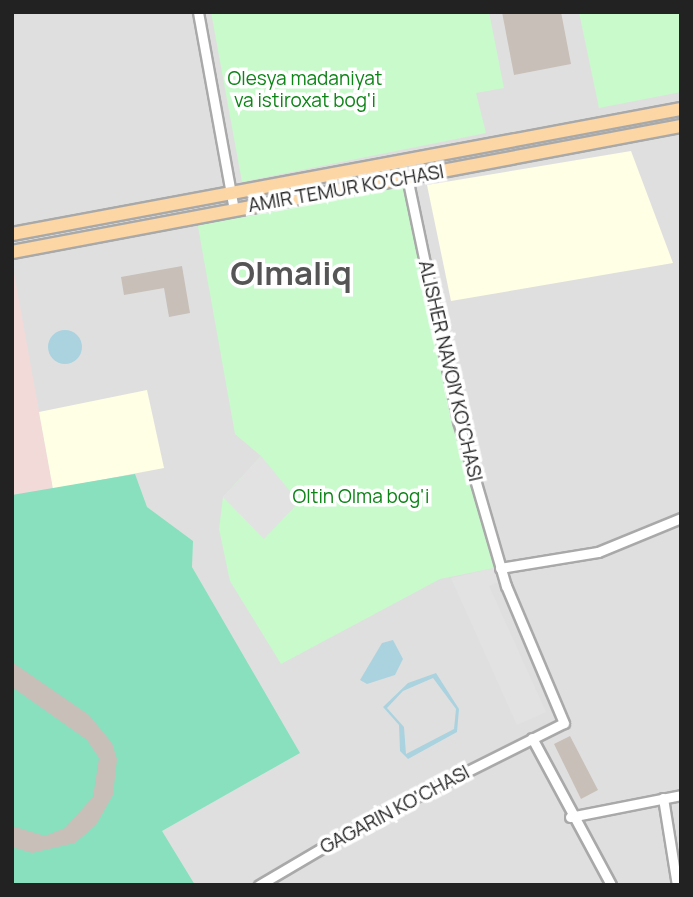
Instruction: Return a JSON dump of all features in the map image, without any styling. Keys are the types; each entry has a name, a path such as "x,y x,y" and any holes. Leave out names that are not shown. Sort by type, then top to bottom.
{"main road":[{"name":"AMIR TEMUR KO'CHASI","path":"12,234 681,109"},
{"path":"635,118 642,134"},
{"name":"AMIR TEMUR KO'CHASI","path":"12,252 681,127"},
{"path":"487,146 490,163"}],"street":[{"path":"198,12 234,210"},
{"name":"ALISHER NAVOIY KO'CHASI","path":"407,177 458,421 500,568 565,717"},
{"path":"500,568 598,552 681,517"},
{"name":"GAGARIN KO'CHASI","path":"259,885 366,822 532,738 560,728 565,717"},
{"path":"532,738 570,817 611,885"},
{"path":"570,817 681,795"},
{"path":"663,798 677,885"}],"shaded area":[{"path":"12,12 681,12 681,885 12,885"},
{"path":"631,151 673,263 451,301 427,185"},
{"path":"12,262 53,489 12,496"},
{"path":"147,390 164,468 53,489 39,412"},
{"path":"261,456 299,502 264,539 223,497"},
{"path":"494,568 499,582 489,586 546,712 517,725 451,578"}],"green space":[{"name":"Olesya madaniyat va istiroxat bog'i","path":"211,12 489,12 504,88 476,93 486,133 242,182"},
{"path":"579,12 681,12 681,92 599,108"},
{"name":"Oltin Olma bog'i","path":"403,182 449,407 494,568 440,579 281,664 230,581 219,529 223,497 261,456 235,434 197,221"},
{"path":"135,474 147,507 193,541 192,567 300,753 162,831 195,885 12,885 12,495"}],"water":[{"path":"65,330 77,335 82,347 77,359 65,364 53,359 48,347 53,335"},
{"path":"393,640 403,659 395,675 367,684 360,680 382,643"},
{"path":"436,673 459,709 457,732 408,759 400,751 399,725 383,707 408,683","holes":["433,678 456,709 454,729 406,754 404,727 387,708 403,691"]}],"building":[{"path":"502,12 561,12 571,64 514,75"},
{"path":"182,266 190,313 169,317 164,288 124,295 121,277"},
{"path":"12,662 89,715 112,743 117,759 113,795 96,825 75,843 32,853 12,847 12,826 45,836 65,828 93,797 99,758 87,740 12,687"},
{"path":"570,736 598,790 581,799 554,744"}],"district":[{"name":"Olmaliq","path":"291,273"}]}
